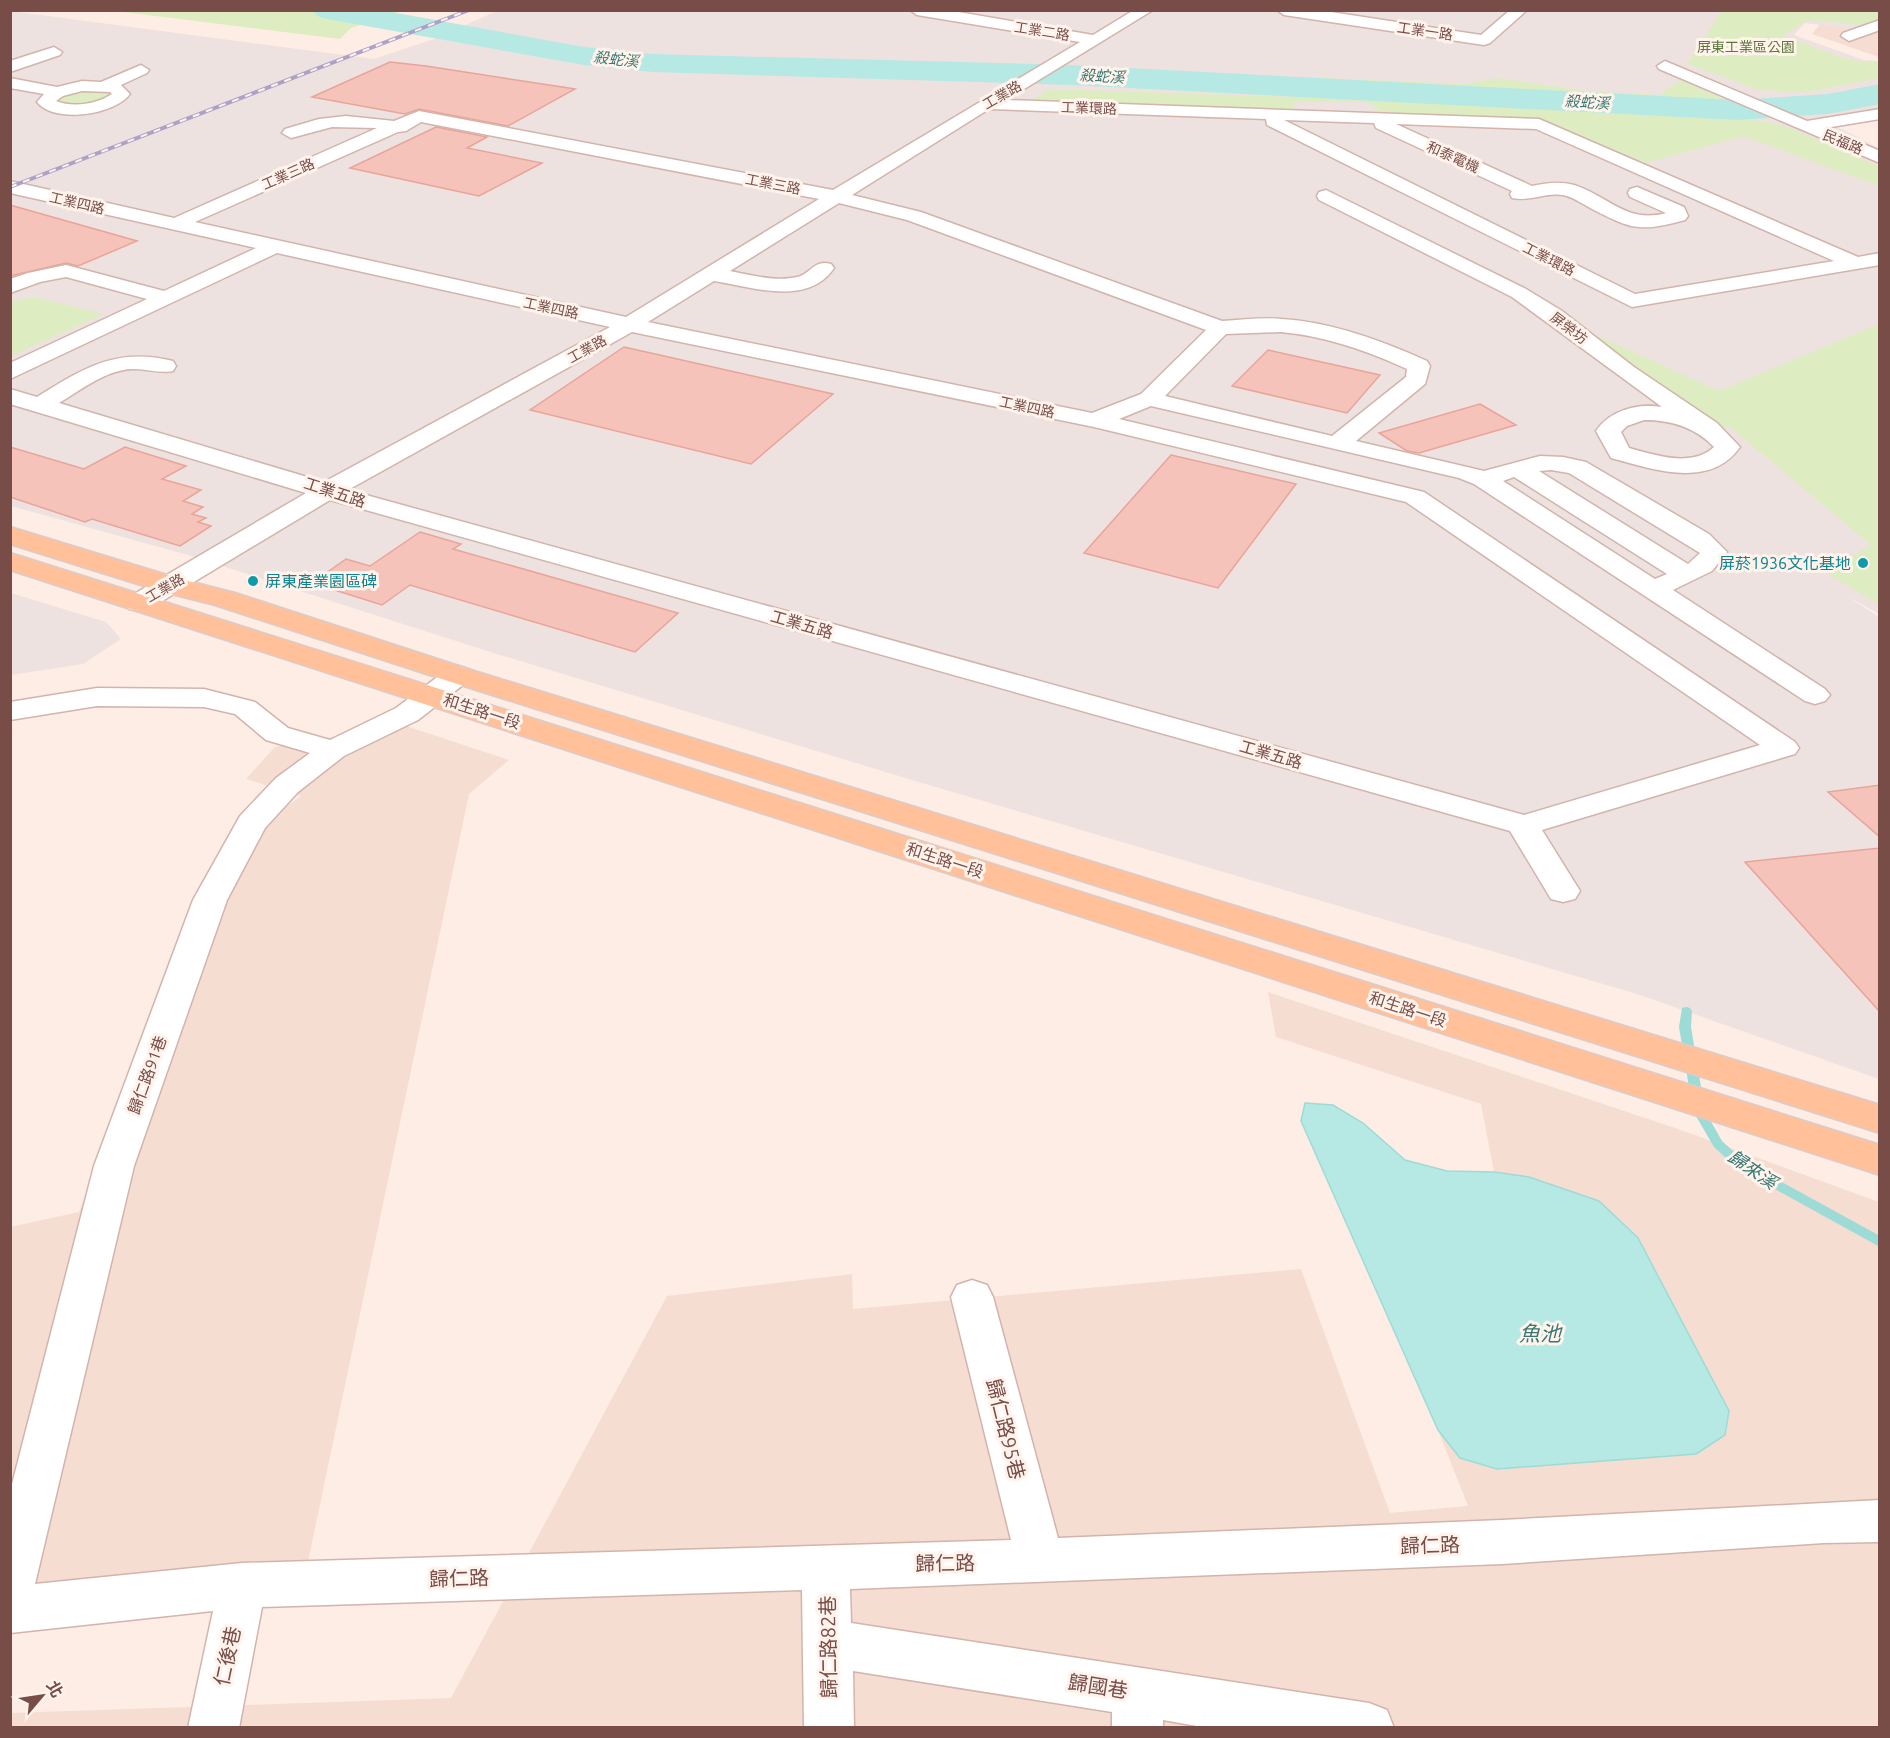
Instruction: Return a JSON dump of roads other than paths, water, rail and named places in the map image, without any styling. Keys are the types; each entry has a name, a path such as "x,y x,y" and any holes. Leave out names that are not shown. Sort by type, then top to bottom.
{"main road":[{"name":"和生路一段","path":"10,535 170,585 225,598 445,685 1668,1093 1880,1160"},
{"name":"和生路一段","path":"10,561 139,603 445,685 1657,1048 1880,1119"}],"street":[{"name":"工業二路","path":"917,10 1096,40"},
{"path":"1096,40 1146,10"},
{"name":"工業一路","path":"1284,10 1484,40 1520,10"},
{"path":"1849,36 1880,24"},
{"name":"工業路","path":"139,603 329,490 629,325 835,196 1096,40"},
{"path":"10,67 54,52"},
{"name":"民福路","path":"1665,66 1880,158"},
{"path":"10,83 57,92 82,86 105,86 141,70"},
{"path":"364,103 420,116"},
{"name":"工業環路","path":"986,104 1258,113 1292,117 1539,124 1856,263"},
{"name":"工業環路","path":"1258,113 1632,301 1880,259"},
{"name":"民福路","path":"1806,126 1880,114"},
{"name":"工業三路","path":"173,225 420,116 835,196 914,216 1220,328"},
{"name":"和泰電機","path":"1379,119 1386,127 1524,193 1560,188 1596,202 1633,222 1652,223 1678,216 1677,211 1637,193"},
{"path":"291,133 315,124 344,120 396,126 491,148"},
{"path":"1392,170 1498,223 1419,243"},
{"path":"1596,202 1675,183"},
{"name":"工業四路","path":"10,187 629,325 1094,420"},
{"name":"屏榮坊","path":"1326,196 1519,293 1554,316 1626,372 1709,428"},
{"path":"10,372 273,247"},
{"path":"711,274 782,286 807,282 824,268"},
{"path":"10,287 35,277 66,271 167,298"},
{"path":"1094,420 1149,399 1220,328 1291,326 1352,342 1403,358 1419,366 1417,379 1336,444"},
{"path":"40,405 102,369 118,363 146,361 165,366"},
{"name":"工業五路","path":"10,396 376,506 1524,825"},
{"path":"1149,399 1336,444 1466,472 1483,479 1815,695"},
{"path":"1094,420 1415,497 1784,748 1524,825 1530,840 1563,891"},
{"path":"1483,479 1539,461 1554,461 1577,466 1700,540 1714,552 1710,562 1687,575 1652,589"},
{"path":"1517,468 1687,575"},
{"name":"歸仁路91巷","path":"10,1587 114,1166 210,900 251,823 287,785 333,750 407,714 445,685"},
{"path":"10,711 97,697 204,698 245,708 277,734 333,750"},
{"name":"歸仁路95巷","path":"972,1297 1040,1561"},
{"name":"歸仁路","path":"10,1610 242,1585 1040,1561 1490,1543 1824,1522 1880,1521"},
{"name":"歸仁路82巷","path":"826,1566 829,1728"},
{"name":"仁後巷","path":"213,1728 242,1585"},
{"name":"歸國巷","path":"828,1643 1137,1710 1369,1728"}],"water":[{"name":"魚池","path":"1305,1103 1333,1105 1363,1123 1405,1160 1447,1171 1494,1172 1529,1177 1599,1201 1638,1238 1729,1411 1725,1435 1696,1454 1497,1469 1460,1458 1438,1430 1301,1121"}],"waterway":[{"name":"殺蛇溪","path":"327,10 584,56 653,63 1071,75 1738,110 1828,104 1880,94"},
{"name":"歸來溪","path":"1686,1011 1685,1027 1699,1111 1718,1144 1741,1165 1880,1242"}],"railway":[{"path":"10,187 469,10"}],"place":[{"name":"屏菸1936文化基地","path":"1863,563"},
{"name":"屏東產業園區碑","path":"253,581"}],"park label":[{"name":"屏東工業區公園","path":"1746,47"}]}
